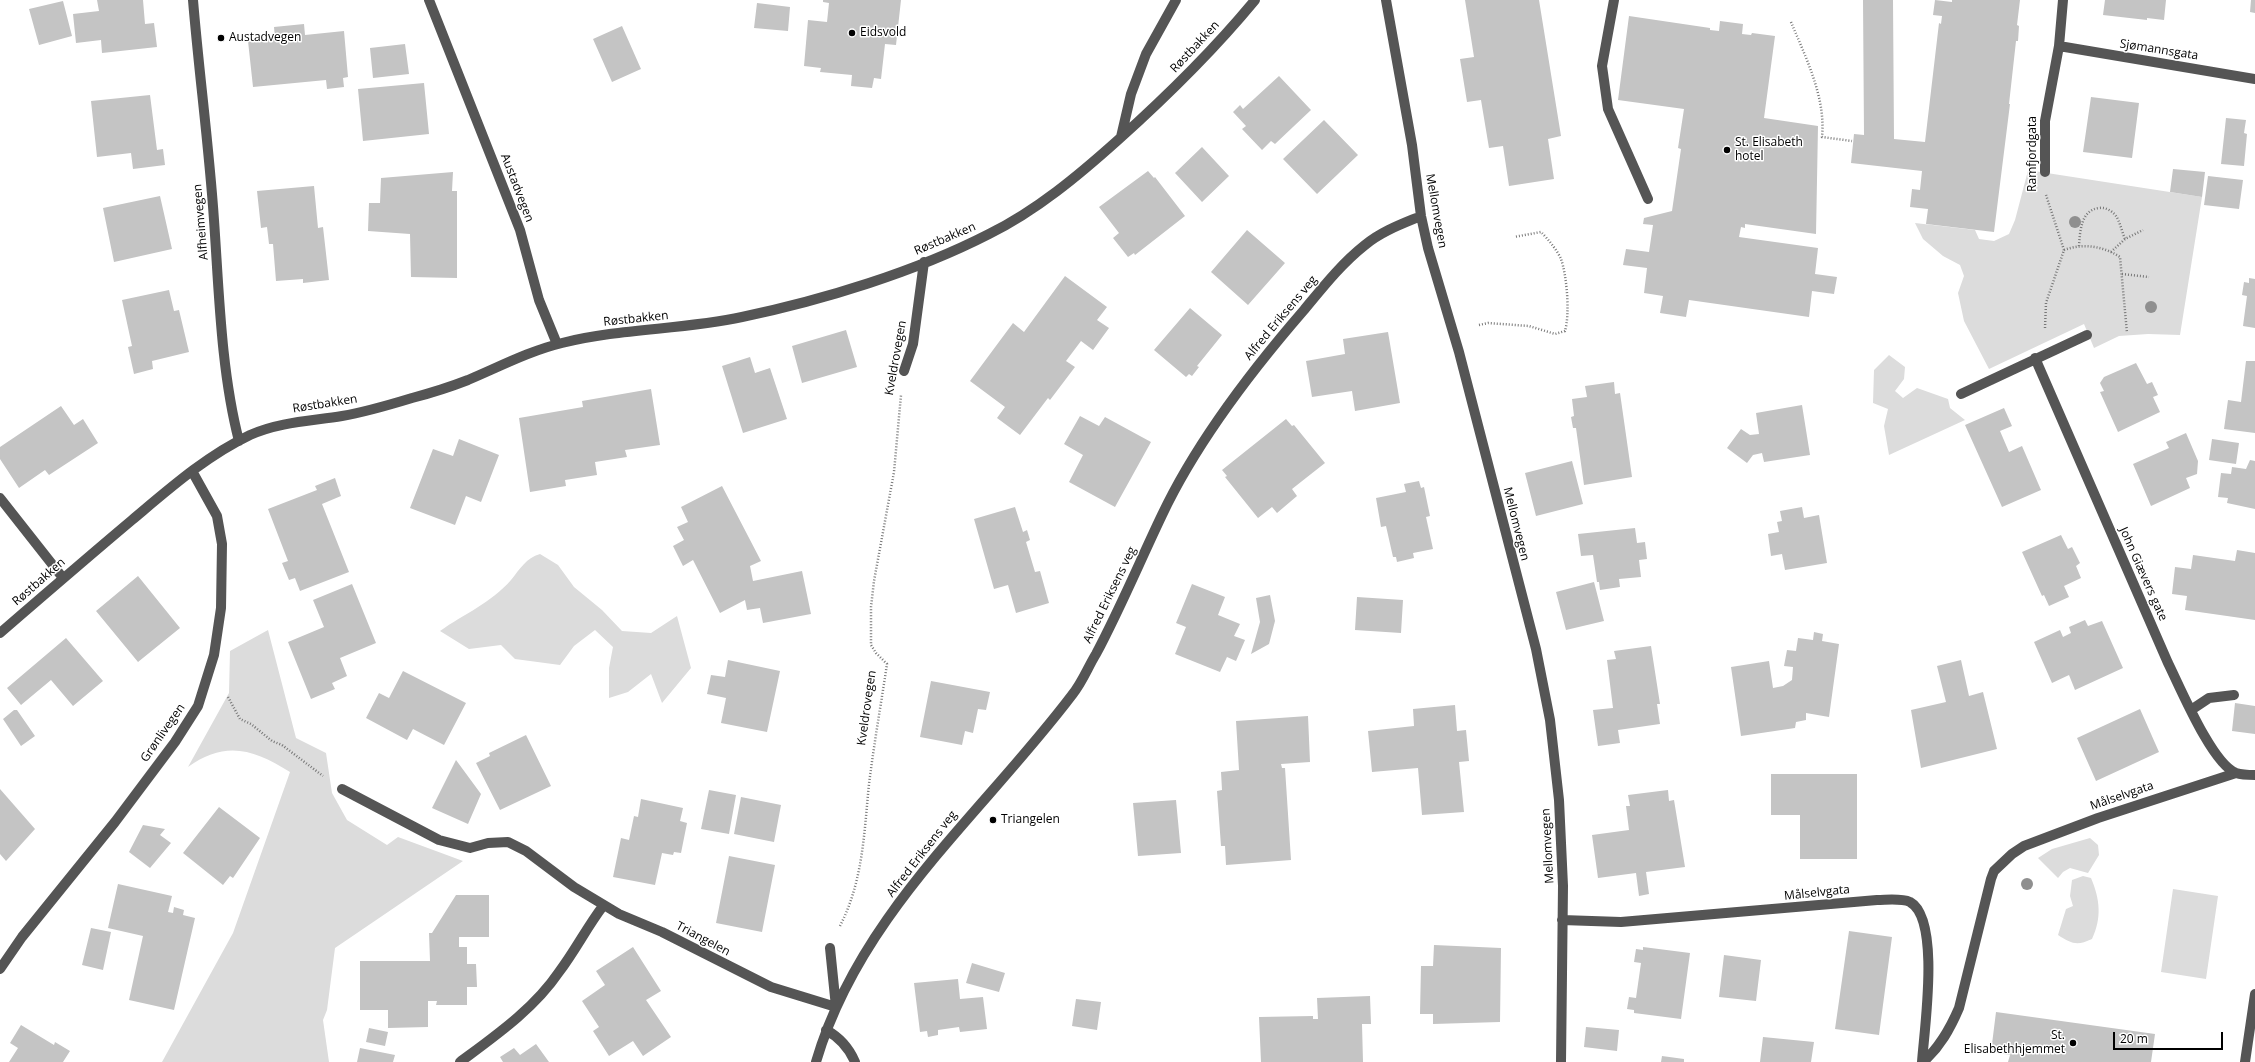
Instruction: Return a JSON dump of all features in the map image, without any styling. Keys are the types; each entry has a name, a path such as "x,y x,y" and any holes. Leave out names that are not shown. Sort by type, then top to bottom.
{"street":[{"name":"Alfheimvegen","path":"193,0 213,203 220,318 234,424 239,441"},
{"name":"Austadvegen","path":"430,0 520,230 539,300 557,344"},
{"path":"1121,138 1131,94 1146,54 1176,0"},
{"name":"Røstbakken","path":"0,633 63,578 192,471 239,441 258,432 288,423 344,416 421,396 467,380 507,362 557,344 585,337 683,327 741,317 792,305 874,281 991,234 1033,208 1090,166 1144,118 1185,78 1254,0"},
{"name":"Mellomvegen","path":"1386,0 1412,145 1421,216 1428,248 1461,360 1543,685 1550,720 1559,800 1562,920 1561,1062"},
{"path":"1614,0 1602,66 1608,109 1648,199"},
{"name":"Ramfjordgata","path":"2045,172 2044,121 2059,46 2063,0"},
{"name":"Sjømannsgata","path":"2059,46 2255,79"},
{"name":"Alfred Eriksens veg","path":"836,1007 848,981 868,947 909,892 963,822 1074,693 1107,634 1166,507 1186,470 1246,380 1344,262 1387,230 1421,216"},
{"name":"Kveldrovegen","path":"904,371 913,344 924,262"},
{"path":"1961,394 2087,334"},
{"name":"John Giævers gate","path":"2035,358 2168,663 2191,710 2219,757 2236,773"},
{"name":"Grønlivegen","path":"0,969 22,937 115,822 175,742 198,706 214,655 221,608 222,544 217,516 192,471"},
{"path":"0,498 63,578"},
{"path":"2191,710 2209,698 2234,695"},
{"path":"2236,773 2255,775"},
{"name":"Målselvgata","path":"1922,1062 1932,1053 1951,1028 1959,1008 1991,879 1994,871 2002,863 2024,846 2069,828 2236,773"},
{"name":"Triangelen","path":"342,788 439,840 470,848 488,843 508,842 526,851 603,906 662,932 771,987 836,1007"},
{"name":"Målselvgata","path":"1562,920 1621,922 1877,900 1909,902 1916,907 1927,936 1928,973 1922,1062"},
{"path":"460,1062 516,1018 542,992 559,973 603,906"},
{"path":"816,1062 826,1030 836,1007 830,948"},
{"path":"2245,1062 2255,994"},
{"path":"826,1030 835,1035 845,1045 855,1062"}],"path":[{"path":"1791,22 1808,61 1819,98 1822,118 1822,137 1852,141"},
{"name":"Ramfjordgata","path":"2045,172 2046,199 2064,250"},
{"path":"2079,246 2084,218 2087,213 2098,208 2108,209 2117,217 2125,239"},
{"path":"2111,252 2125,239 2143,230"},
{"path":"1479,326 1488,323 1529,326 1555,334 1565,331 1567,324 1565,271 1561,258 1541,232 1514,237"},
{"path":"2046,303 2064,250 2079,246 2098,248 2111,252 2120,257 2127,333"},
{"path":"2122,274 2149,277"},
{"name":"Kveldrovegen","path":"830,948 848,911 860,871 870,782 887,664 876,653 871,645 872,600 894,472 904,371"},
{"path":"210,669 223,687 240,719 251,724 272,741 282,745 342,788"}],"shaded area":[{"path":"2030,163 2034,171 2202,197 2180,335 2148,334 2119,336 2094,348 2084,324 1989,369 1964,321 1958,293 1964,276 1960,265 1943,256 1923,239 1915,223 1975,230 1979,239 1994,241 2009,234 2015,220"},
{"path":"1889,355 1905,367 1904,379 1895,391 1903,398 1917,388 1948,399 1950,408 1965,420 1889,455 1884,426 1888,409 1873,403 1874,370"},
{"path":"540,554 558,565 574,587 602,610 622,631 651,633 677,616 691,668 662,703 651,674 628,692 609,698 609,668 613,647 595,630 574,646 560,665 515,659 501,645 469,649 440,631 495,595 511,580 527,561"},
{"path":"268,630 296,738 326,753 332,793 347,820 387,845 398,837 463,861 335,948 327,1010 323,1020 329,1062 162,1062 233,933 290,772 277,764 252,753 239,751 214,753 188,767 229,693 230,651"},
{"path":"2090,838 2098,845 2099,855 2088,873 2070,868 2063,872 2058,878 2038,858 2052,849"},
{"path":"2083,876 2091,878 2099,908 2097,924 2092,939 2082,943 2075,943 2058,935 2066,909 2073,906 2070,896 2072,880"},
{"path":"2173,889 2218,896 2206,979 2161,972"}],"building":[{"path":"97,0 143,0 145,24 154,23 157,47 102,53 101,40 76,43 73,14 99,11"},
{"name":"Eidsvold","path":"823,0 901,0 896,45 885,44 881,79 874,78 872,88 851,86 852,75 820,72 821,68 804,66 808,20 827,22 829,3 823,2"},
{"path":"1465,0 1539,0 1561,136 1548,139 1554,179 1509,186 1503,146 1489,148 1481,100 1467,102 1460,59 1474,57"},
{"path":"1863,0 1893,0 1894,139 1925,142 1939,23 1941,24 1942,16 1933,15 1935,0 1952,2 1952,0 2020,0 2017,25 2019,26 2018,41 2016,41 2010,104 1994,232 1926,224 1928,209 1910,207 1912,189 1920,190 1922,171 1851,163 1854,134 1864,135"},
{"path":"2105,0 2166,0 2164,20 2147,18 2147,20 2103,15"},
{"path":"2251,0 2255,0 2255,13 2250,12"},
{"path":"63,1 72,36 39,45 29,9"},
{"path":"757,3 790,7 788,31 754,28"},
{"path":"1629,16 1710,28 1710,30 1719,31 1720,21 1743,24 1742,34 1751,35 1752,33 1775,36 1764,118 1818,126 1816,234 1745,224 1745,228 1741,227 1739,237 1818,248 1815,274 1837,277 1834,294 1812,291 1809,317 1689,300 1686,317 1660,313 1663,296 1644,293 1647,268 1623,265 1626,249 1649,252 1653,225 1643,224 1644,218 1672,211 1681,149 1678,148 1684,109 1618,100"},
{"path":"304,24 305,35 344,31 348,77 343,78 344,87 327,89 326,80 253,87 248,41 275,38 274,27"},
{"path":"622,26 641,69 612,82 593,39"},
{"path":"405,44 409,74 373,78 370,48"},
{"path":"1279,76 1311,110 1275,144 1271,141 1262,150 1242,129 1246,126 1233,112 1240,105 1243,109"},
{"path":"424,83 429,134 363,141 358,89"},
{"path":"150,95 157,150 163,149 165,165 133,169 131,153 97,157 91,101"},
{"path":"2091,97 2139,103 2132,158 2083,152"},
{"path":"2226,118 2246,120 2244,133 2247,134 2244,166 2221,164"},
{"path":"1324,120 1358,155 1317,194 1283,159"},
{"path":"1202,147 1229,176 1202,202 1175,173"},
{"path":"2173,169 2205,172 2202,197 2170,192"},
{"path":"1148,171 1154,178 1155,177 1185,216 1135,255 1134,253 1128,257 1113,238 1119,233 1099,207"},
{"path":"453,172 452,191 457,191 457,278 411,277 410,234 368,231 369,203 380,203 381,178"},
{"path":"2208,176 2243,180 2239,209 2204,205"},
{"path":"314,186 318,228 323,227 329,280 303,283 303,279 276,281 273,244 269,244 267,227 261,228 257,191"},
{"path":"160,196 172,249 114,262 103,208"},
{"path":"1247,230 1285,263 1248,305 1211,272"},
{"path":"1065,276 1107,307 1097,320 1109,328 1093,350 1081,341 1066,361 1075,367 1050,400 1048,398 1020,435 997,418 1005,407 970,381 1013,323 1024,332"},
{"path":"2249,278 2255,279 2255,328 2243,326 2247,296 2242,295 2244,282 2249,283"},
{"path":"169,290 174,311 179,310 189,352 152,361 153,369 134,374 128,347 132,346 122,300"},
{"path":"1190,308 1222,335 1197,366 1199,367 1192,376 1189,374 1186,377 1154,350"},
{"path":"846,330 857,367 802,383 792,346"},
{"path":"1388,332 1400,403 1355,411 1352,391 1312,397 1306,361 1345,354 1343,339"},
{"path":"750,357 755,373 770,368 787,419 743,433 722,366"},
{"path":"2246,361 2255,361 2255,433 2224,429 2228,400 2241,402"},
{"path":"2136,363 2147,384 2152,382 2158,395 2153,397 2160,412 2118,432 2100,392 2104,391 2100,383 2104,377"},
{"path":"1614,382 1615,394 1620,393 1632,477 1584,485 1576,428 1573,428 1571,417 1574,416 1572,399 1587,397 1585,386"},
{"path":"651,389 660,445 625,450 627,457 595,462 597,475 565,480 566,486 530,492 519,418 583,407 582,401"},
{"path":"1802,405 1810,455 1764,462 1762,453 1753,455 1747,463 1727,448 1741,429 1750,435 1759,434 1756,413"},
{"path":"61,406 74,425 83,419 98,443 49,475 45,470 19,488 0,459 0,447"},
{"path":"2004,408 2012,426 2000,431 2009,452 2022,446 2041,490 2002,507 1965,425"},
{"path":"1080,416 1099,426 1105,417 1151,442 1115,507 1069,482 1083,455 1064,444"},
{"path":"1286,419 1292,426 1294,425 1325,463 1292,489 1297,496 1277,513 1272,507 1258,518 1225,477 1227,476 1222,470"},
{"path":"2186,433 2198,461 2197,474 2186,478 2190,488 2151,506 2133,464 2169,448 2166,442"},
{"path":"459,439 499,455 481,502 466,496 455,525 410,508 433,449 453,456"},
{"path":"2212,439 2239,443 2236,464 2209,460"},
{"path":"2250,460 2255,461 2255,509 2227,503 2228,498 2218,497 2221,473 2231,474 2232,467 2246,469"},
{"path":"1572,461 1583,504 1536,516 1525,473"},
{"path":"335,478 341,496 322,504 349,572 300,591 295,578 289,580 282,563 288,561 268,509 317,490 315,486"},
{"path":"1419,481 1421,488 1424,487 1430,516 1426,517 1433,549 1413,553 1414,558 1397,562 1396,557 1393,557 1386,526 1381,527 1376,498 1406,492 1404,484"},
{"path":"722,486 761,561 750,566 753,581 802,571 811,614 763,623 760,608 747,610 745,600 720,613 693,560 683,566 673,546 684,540 677,527 688,522 681,507"},
{"path":"1015,507 1023,532 1027,530 1030,540 1026,542 1035,572 1040,571 1049,603 1016,613 1008,585 994,589 974,519"},
{"path":"1802,507 1804,518 1819,515 1827,563 1785,570 1782,554 1771,556 1768,534 1779,532 1777,522 1782,521 1780,511"},
{"path":"1635,528 1637,543 1645,542 1647,559 1639,560 1641,577 1619,579 1620,587 1600,590 1599,582 1597,582 1593,555 1581,556 1578,534"},
{"path":"2061,535 2068,549 2072,547 2080,563 2076,566 2081,578 2064,586 2069,597 2049,606 2044,595 2042,596 2022,552"},
{"path":"2237,550 2255,553 2255,620 2185,610 2187,596 2172,594 2175,567 2191,569 2193,555 2235,561"},
{"path":"138,576 180,628 138,662 96,611"},
{"path":"1594,582 1604,621 1566,630 1556,592"},
{"path":"352,584 376,643 340,658 347,676 332,683 335,689 311,699 288,642 324,627 313,600"},
{"path":"1192,584 1225,597 1218,615 1240,624 1234,636 1245,640 1236,661 1227,657 1220,672 1175,654 1186,627 1176,623"},
{"path":"1270,595 1275,621 1269,644 1251,654 1260,622 1256,598"},
{"path":"1357,597 1403,600 1401,633 1355,630"},
{"path":"2085,620 2088,626 2102,621 2123,668 2075,690 2069,675 2052,683 2034,642 2060,630 2063,637 2071,633 2069,627"},
{"path":"1814,632 1823,634 1822,641 1839,644 1829,717 1806,713 1806,720 1796,722 1795,728 1741,736 1731,667 1769,661 1773,688 1783,686 1792,680 1793,667 1784,666 1787,650 1796,651 1798,638 1813,640"},
{"path":"66,638 103,681 73,706 51,680 21,705 7,688"},
{"path":"1651,646 1660,704 1657,704 1660,724 1618,730 1620,743 1598,746 1593,710 1613,708 1607,660 1616,659 1614,651"},
{"path":"728,660 780,671 767,732 721,723 726,698 707,694 711,675 725,677"},
{"path":"1961,660 1969,696 1983,692 1997,749 1921,768 1911,710 1946,702 1937,666"},
{"path":"403,671 466,703 444,745 413,729 407,740 366,718 379,693 389,698"},
{"path":"931,681 990,692 986,710 978,709 973,733 965,731 962,745 920,737"},
{"path":"2235,703 2255,706 2255,734 2232,731"},
{"path":"1455,705 1457,731 1466,730 1469,761 1459,762 1464,812 1422,815 1418,768 1372,772 1368,731 1414,726 1413,709"},
{"path":"2140,709 2159,752 2096,781 2077,738"},
{"path":"14,710 17,710 35,736 21,746 3,719"},
{"path":"1308,716 1310,762 1281,764 1282,768 1285,768 1291,860 1226,865 1225,846 1221,846 1217,791 1222,790 1221,772 1239,770 1236,721"},
{"path":"526,735 551,786 500,810 476,763 490,756 489,753"},
{"path":"456,760 481,794 468,824 432,808"},
{"path":"1771,774 1857,774 1857,859 1800,859 1800,815 1771,815"},
{"path":"0,789 35,829 6,861 0,854"},
{"path":"709,790 736,795 729,834 701,829"},
{"path":"1668,790 1669,801 1674,800 1685,867 1646,872 1649,894 1639,896 1636,873 1598,878 1592,835 1629,830 1626,806 1630,806 1628,795"},
{"path":"741,797 781,805 774,842 734,834"},
{"path":"641,799 683,808 680,821 687,823 681,853 674,852 673,855 662,853 655,885 613,877 621,838 629,840 634,816 638,817"},
{"path":"1176,800 1181,853 1138,856 1133,803"},
{"path":"219,807 260,838 233,878 230,876 223,885 183,853"},
{"path":"143,825 165,829 160,835 171,843 150,868 129,852"},
{"path":"729,856 775,865 762,932 716,923"},
{"path":"118,884 172,896 168,912 173,913 174,907 184,910 183,915 195,918 174,1010 129,1000 143,936 108,928"},
{"path":"456,895 489,895 489,937 459,937 459,947 467,947 467,964 476,964 477,987 467,987 467,1005 436,1005 437,1001 428,1001 428,1027 388,1028 388,1010 360,1010 360,961 430,961 429,933 432,933"},
{"path":"91,928 111,932 103,970 82,965"},
{"path":"1849,931 1892,937 1879,1035 1835,1029"},
{"path":"1434,945 1501,948 1500,1022 1433,1024 1433,1014 1420,1014 1421,966 1433,966"},
{"path":"633,947 661,991 646,1000 671,1037 643,1056 633,1041 609,1056 593,1031 599,1027 582,1001 605,985 596,971"},
{"path":"1643,947 1690,953 1681,1019 1634,1013 1634,1010 1627,1009 1629,997 1636,998 1641,963 1634,962 1636,949 1643,950"},
{"path":"1724,955 1761,960 1756,1001 1719,997"},
{"path":"972,963 1005,973 999,992 966,983"},
{"path":"958,979 960,999 983,997 987,1029 960,1032 959,1027 938,1030 938,1035 928,1037 927,1031 920,1032 914,983"},
{"path":"1370,996 1371,1024 1362,1024 1363,1062 1261,1062 1259,1017 1313,1016 1313,1019 1318,1019 1317,998"},
{"path":"1076,999 1101,1002 1097,1030 1072,1026"},
{"name":"St. Elisabethhjemmet","path":"1996,1012 2155,1034 2151,1062 2008,1062 2010,1055 1991,1052"},
{"path":"21,1025 54,1045 55,1042 70,1051 63,1062 9,1062 18,1048 10,1043"},
{"path":"1586,1027 1619,1030 1617,1051 1584,1047"},
{"path":"369,1028 388,1032 385,1046 366,1042"},
{"path":"1763,1037 1814,1042 1811,1062 1760,1062"},
{"path":"536,1044 549,1062 503,1062 500,1057 514,1048 520,1055"},
{"path":"360,1048 395,1055 393,1062 357,1062"},
{"path":"1662,1056 1684,1059 1684,1062 1661,1062"}],"place":[{"name":"Eidsvold","path":"852,33"},
{"name":"Austadvegen","path":"221,38"},
{"name":"St. Elisabeth hotel","path":"1727,150"},
{"name":"Triangelen","path":"993,820"},
{"name":"St. Elisabethhjemmet","path":"2073,1043"}]}
